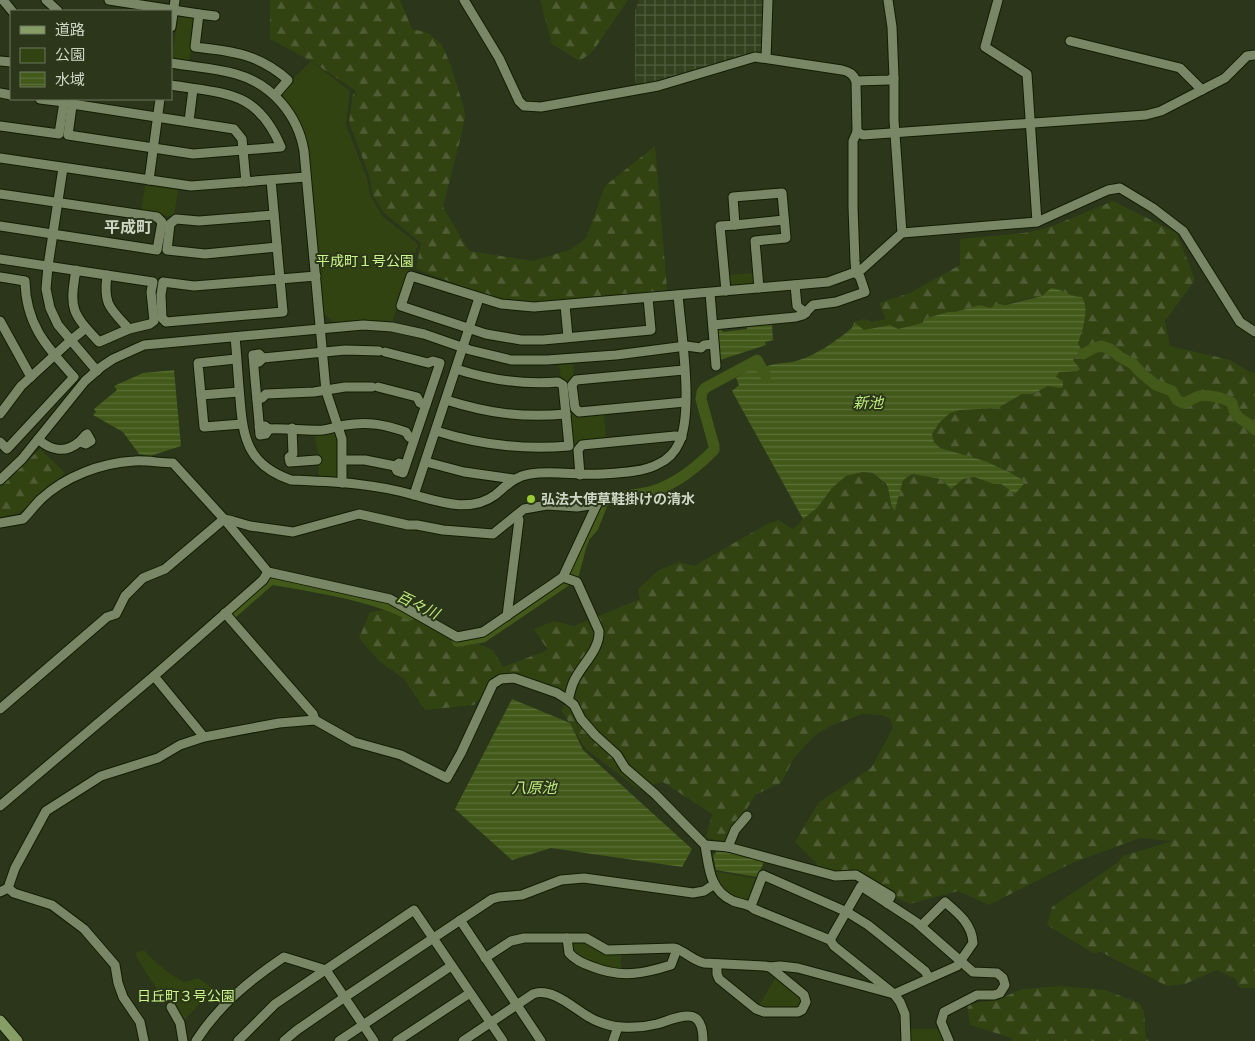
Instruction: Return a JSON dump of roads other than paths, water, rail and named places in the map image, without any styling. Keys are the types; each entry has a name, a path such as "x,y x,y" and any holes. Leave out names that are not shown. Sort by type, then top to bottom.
{"main road":[{"path":"0,1021 17,1041"}],"street":[{"path":"3,0 11,10"},
{"path":"46,0 57,10"},
{"path":"109,0 215,16"},
{"path":"172,21 175,0"},
{"path":"464,0 499,58 519,101 524,106 542,107 658,86 755,57 849,72 854,75 856,82 857,132 853,141 853,216 856,272 860,277 865,292 836,302 813,305 806,313 796,318 713,324"},
{"path":"766,58 768,0"},
{"path":"888,0 902,233"},
{"path":"998,0 986,47 1027,74 1037,222"},
{"path":"199,14 195,47 238,53 253,57 268,65 288,80 275,95"},
{"path":"1070,41 1180,68 1202,90"},
{"path":"857,132 863,135 1146,115 1161,111 1226,78 1247,56 1255,56"},
{"path":"172,63 238,74 255,81 275,95 289,112 298,128 302,142 306,177 326,391 342,439 342,483"},
{"path":"856,82 894,78"},
{"path":"172,85 230,95 250,104 267,120 281,147 243,150 192,154 68,136 73,101 234,129 241,137 243,150 246,182"},
{"path":"189,121 193,89"},
{"path":"0,126 59,134 64,102 48,100"},
{"path":"149,180 160,100"},
{"path":"0,158 191,186 306,177"},
{"path":"63,168 52,234 46,289 50,308 58,325 96,371"},
{"path":"271,180 278,247 280,280 283,312 166,322 162,318 161,294 163,282 194,286 280,280 316,276"},
{"path":"648,298 651,330 521,340 470,329 401,306 411,276 501,304 525,307 565,305 648,298 678,296 828,282 862,270 902,233 1037,222 1108,190 1120,188 1153,208 1183,231 1240,322 1255,332"},
{"path":"735,225 733,197 782,193 786,238 755,240 759,288"},
{"path":"0,194 157,217 162,222 157,250 0,226"},
{"path":"274,215 199,221 176,220 170,224 167,250 205,254 278,247"},
{"path":"726,291 720,226 784,220"},
{"path":"0,259 76,270 153,282 151,292 154,321 150,324 129,328 99,342 77,318 73,308 72,296 76,270"},
{"path":"108,275 105,293 108,304 129,328"},
{"path":"0,277 25,282 31,318 41,338 74,377 7,450 0,442"},
{"path":"795,285 797,306 806,313"},
{"path":"710,293 716,366"},
{"path":"235,337 241,419 245,439 255,456 266,467 281,477 291,480 386,487 450,505 469,505 491,497 513,479 533,473 602,474 656,466 672,454 682,437 686,402 678,296"},
{"path":"414,495 479,298"},
{"path":"565,305 568,337"},
{"path":"0,321 30,377"},
{"path":"0,480 18,464 79,388 96,371 113,359 144,345 363,325 392,327 424,334 498,358 528,361 605,356 692,346 701,348 704,345 714,344"},
{"path":"0,414 20,386 86,328"},
{"path":"343,460 365,460 395,466 398,471 403,473 405,466 416,435 440,363 434,361 428,363 382,352 356,350 263,358 259,354 254,355 259,427 265,426 269,429 322,430 338,426 370,423 381,424 406,432 409,437 416,435"},
{"path":"236,359 198,363 204,427 241,419 258,413"},
{"path":"436,431 467,440 499,446 521,448 569,446 563,385 558,382 528,383 501,381 456,370 438,368"},
{"path":"684,370 576,380 572,385 574,408 579,412 686,402"},
{"path":"238,378 255,377"},
{"path":"256,395 262,398 266,394 326,391 332,388 345,387 375,387 417,397 420,402 427,401"},
{"path":"202,395 239,392"},
{"path":"446,400 473,409 499,413 539,416 566,414"},
{"path":"292,428 293,454 289,457 290,462 317,460"},
{"path":"580,475 578,450 582,445 682,437"},
{"path":"38,439 51,448 59,450 66,449 80,442"},
{"path":"0,523 23,519 42,498 79,474 106,465 135,461 172,463 224,519 268,572 390,599 457,637 483,632 563,577 597,504 577,507 547,505 524,509 493,534 443,530 416,525 408,526 359,514 294,532 250,526 234,520 224,519 165,569 143,578 125,596 116,614 107,617 0,709"},
{"path":"426,462 478,475 513,479"},
{"path":"507,616 519,520 518,515"},
{"path":"0,806 154,676 263,580 268,572"},
{"path":"563,577 577,582 599,631 599,637 588,660 575,680 568,700"},
{"path":"225,613 313,714 315,720"},
{"path":"154,676 204,737"},
{"path":"144,1041 140,1022 124,997 118,983 115,965 84,929 52,905 4,890 46,811 101,776 158,758 180,745 204,737 279,722 315,720 354,742 401,755 447,778 461,753 493,684 501,679 514,678 557,693 574,705 581,719 617,755 625,768 655,794 705,845 713,885 730,900 751,906 754,909 830,940 834,946 894,994 904,1010 906,1041"},
{"path":"728,847 735,830 746,816"},
{"path":"705,845 728,847 835,876 856,875 891,896 887,903"},
{"path":"751,906 763,875 847,912 882,936 925,971 929,978"},
{"path":"284,1041 345,997 492,899 522,896 567,878 584,878 693,893 704,892 713,885"},
{"path":"830,940 861,886 921,926 973,972 1000,975 1004,978 1005,985 1003,991 997,994 977,995 946,1010 943,1014 942,1022 949,1041"},
{"path":"770,968 780,966 798,968 894,994 957,966 963,955 972,946 973,938 965,920 945,902 921,926"},
{"path":"238,1041 275,1004 414,910 503,1041"},
{"path":"460,920 541,1041"},
{"path":"567,938 569,953 580,962 605,972 620,974 646,973 671,965 678,949"},
{"path":"485,958 511,941 518,939 586,938 607,950 678,949 698,962 770,968 804,995 806,1002 802,1010 798,1012 770,1013 756,1009 723,983 718,974 717,964"},
{"path":"196,1041 239,990 284,957 326,970 374,1041"},
{"path":"339,1041 451,966"},
{"path":"396,1041 470,993"},
{"path":"463,1041 533,994 554,996 590,1018 618,1027 642,1027 686,1015 696,1018 702,1025 703,1041"},
{"path":"171,1007 180,1024 183,1041"},
{"path":"613,1041 618,1027"}],"water":[{"name":"新池","path":"1051,288 1082,297 1085,314 1078,344 1082,350 1097,344 1098,350 1088,355 1075,357 1073,360 1080,369 1078,371 1059,372 1056,377 1063,381 1061,388 1048,386 1033,394 1022,394 998,408 960,410 950,413 940,422 932,434 934,442 940,448 985,461 1023,480 1023,485 1015,494 1001,484 994,484 974,477 963,479 951,489 941,479 912,474 903,480 895,510 892,508 886,484 873,473 863,472 846,476 832,488 817,508 803,519 732,391 739,385 736,378 761,361 765,367 796,361 811,355 846,333 852,328 854,322 864,330 890,325 898,329 922,323 927,318 948,312 980,305 990,308 998,304 1006,305 1042,296"},
{"path":"772,324 773,340 765,342 766,345 720,360 717,332 720,328 723,332"},
{"path":"174,370 181,446 150,456 139,454 123,432 93,415 96,412 94,409 117,390 114,386 143,373"},
{"name":"八原池","path":"512,699 570,723 583,750 692,849 682,867 551,848 512,860 455,809"},
{"path":"716,850 731,851 765,860 757,877 716,870 713,855 716,853"}],"waterway":[{"name":"新池","path":"1083,354 1101,346 1110,349 1133,364 1156,385 1172,391 1177,400 1183,403 1199,396 1216,397 1229,401 1232,403 1238,417 1255,430"},
{"name":"百々川","path":"457,641 483,637 573,576 585,536 593,527 603,502 664,487 691,471 714,450 701,399 705,388 757,360 766,376"},
{"name":"百々川","path":"231,614 271,579 361,597 379,602 410,615"}],"place":[{"name":"弘法大使草鞋掛けの清水","path":"531,499"}],"district":[{"name":"平成町","path":"128,227"}],"park label":[{"name":"平成町１号公園","path":"365,261"},
{"name":"日丘町３号公園","path":"186,996"}]}
